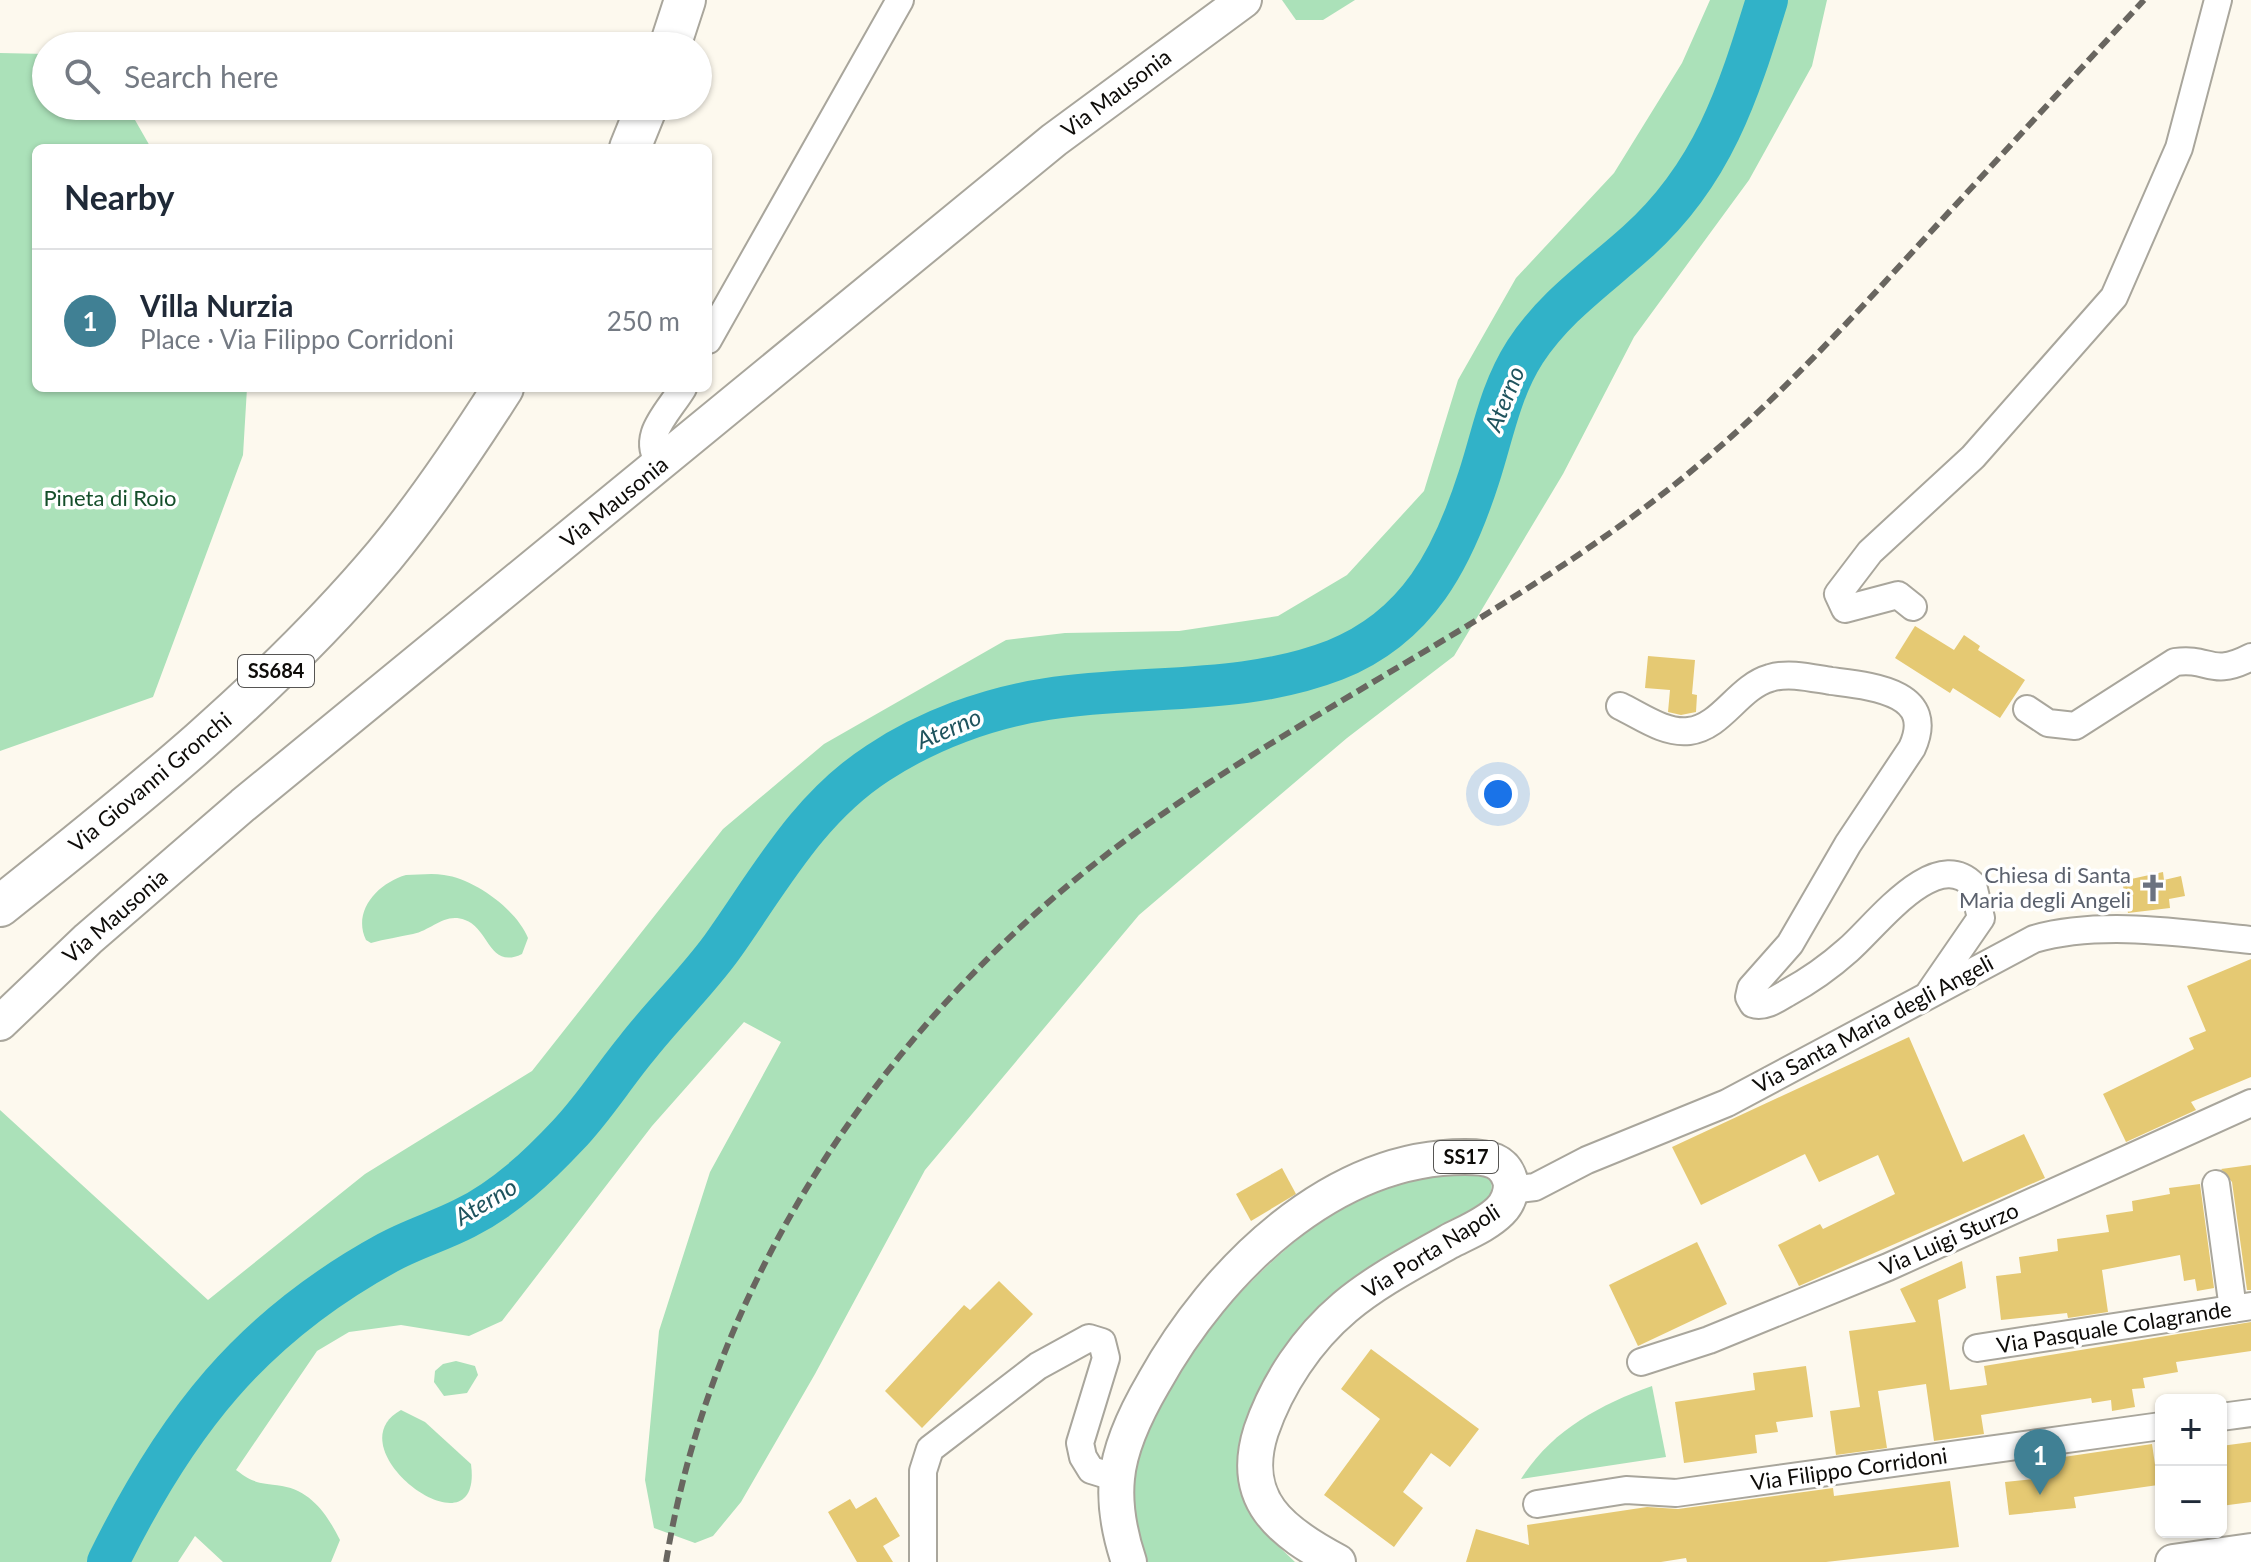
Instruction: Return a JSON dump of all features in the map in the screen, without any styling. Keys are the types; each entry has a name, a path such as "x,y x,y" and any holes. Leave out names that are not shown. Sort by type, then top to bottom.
{"highway":[{"path":"675,32 685,0"},
{"path":"632,144 641,120"},
{"name":"Via Giovanni Gronchi","path":"0,906 174,765 299,649 417,514 500,392"}],"main road":[{"name":"Via Mausonia","path":"0,1023 88,939 243,805 1054,140 1244,0"},
{"name":"Via Porta Napoli","path":"1129,1562 1118,1520 1117,1478 1135,1419 1176,1345 1221,1287 1289,1225 1352,1184 1420,1160 1469,1157 1495,1160 1507,1172 1511,1190 1506,1203 1495,1216 1385,1279 1344,1307 1303,1353 1273,1401 1254,1463 1258,1494 1291,1531 1335,1561"},
{"path":"2173,1562 2251,1551"}],"street":[{"path":"712,333 900,0"},
{"path":"1913,607 1906,599 1893,595 1859,608 1845,609 1838,594 1870,552 1973,457 2114,297 2179,148 2218,0"},
{"path":"661,464 654,456 651,440 681,392"},
{"path":"2027,709 2048,723 2075,726 2168,665 2190,662 2224,669 2251,657"},
{"path":"1620,706 1662,727 1684,732 1703,727 1750,688 1775,676 1856,684 1891,691 1904,698 1916,720 1916,739 1912,748 1848,844 1790,944 1751,988 1749,997 1757,1006 1791,991 1845,954 1911,890 1935,876 1953,874 1973,885 1981,918 1930,992"},
{"name":"Via Santa Maria degli Angeli","path":"1511,1190 1535,1187 1603,1153 1692,1120 2015,947 2051,934 2170,933 2251,940"},
{"name":"Via Luigi Sturzo","path":"1641,1362 1709,1340 1888,1267 2251,1103"},
{"path":"2216,1184 2242,1307"},
{"name":"Via Pasquale Colagrande","path":"1977,1348 2242,1307"},
{"path":"923,1562 923,1471 930,1449 1038,1366 1089,1338 1102,1342 1106,1358 1080,1448 1091,1470 1117,1478"},
{"path":"2227,1416 2251,1413"},
{"name":"Via Filippo Corridoni","path":"1537,1504 1626,1490 1676,1493 2155,1427"}],"green space":[{"path":"1282,0 1355,0 1323,20 1296,20"},
{"path":"1710,0 1827,0 1812,66 1749,180 1634,337 1563,474 1454,656 1347,738 1139,915 925,1170 815,1374 741,1502 713,1536 695,1543 654,1528 645,1480 659,1331 710,1172 781,1042 744,1022 652,1126 502,1321 469,1336 401,1325 349,1332 317,1351 236,1470 258,1482 293,1489 318,1506 340,1540 331,1562 223,1562 195,1536 178,1562 0,1562 0,1110 208,1300 365,1174 532,1071 723,829 824,744 1006,640 1065,633 1179,631 1278,616 1347,575 1424,491 1458,380 1516,278 1614,173 1682,63"},
{"name":"Pineta di Roio","path":"0,53 32,54 32,120 135,120 149,144 32,144 32,392 247,392 243,455 153,697 0,751"},
{"path":"406,875 444,875 481,889 505,907 523,927 528,938 522,954 503,957 473,924 458,918 445,920 413,934 371,943 366,940 362,919 370,900 386,884"},
{"path":"1465,1171 1488,1175 1492,1184 1487,1199 1300,1338 1251,1509 1270,1538 1295,1562 1145,1562 1133,1505 1139,1455 1156,1412 1180,1369 1211,1327 1245,1288 1282,1253 1353,1201 1394,1185"},
{"path":"456,1361 475,1366 478,1375 467,1393 444,1396 434,1382 435,1371 443,1364"},
{"path":"1652,1386 1666,1457 1521,1479 1562,1433 1595,1411"},
{"path":"401,1410 425,1422 471,1464 469,1491 456,1502 436,1500 414,1488 395,1470 384,1449 384,1428"}],"building":[{"path":"1915,626 1954,650 1964,635 1980,646 1978,650 2025,680 2000,718 1953,688 1950,693 1895,658"},
{"path":"1648,656 1695,660 1692,694 1697,695 1696,712 1681,715 1668,712 1670,690 1645,688"},
{"name":"Chiesa di Santa Maria degli Angeli","path":"2163,872 2164,880 2181,876 2185,896 2169,899 2170,908 2128,913 2122,881"},
{"path":"2251,959 2251,1077 2191,1102 2196,1110 2126,1142 2103,1094 2194,1049 2189,1038 2206,1031 2187,986"},
{"path":"1909,1037 1963,1162 2024,1134 2045,1178 1799,1286 1778,1245 1820,1224 1823,1229 1895,1194 1878,1155 1819,1182 1805,1154 1701,1205 1672,1147"},
{"path":"2251,1165 2251,1290 2247,1290 2232,1182 2221,1169"},
{"path":"1282,1168 1296,1194 1251,1221 1236,1194"},
{"path":"2200,1184 2214,1288 2197,1291 2195,1279 2184,1281 2180,1255 2102,1270 2108,1312 2068,1318 2067,1313 2001,1320 1996,1276 2021,1273 2019,1257 2058,1251 2057,1239 2109,1232 2106,1215 2133,1211 2132,1201 2170,1194 2169,1188"},
{"path":"1697,1242 1727,1304 1638,1346 1609,1285"},
{"path":"1962,1261 1966,1288 1938,1300 1950,1390 1987,1385 1984,1366 2251,1322 2251,1351 2176,1362 2178,1372 2143,1378 2145,1388 2132,1389 2135,1407 2112,1411 2111,1400 2092,1403 2091,1398 1981,1415 1984,1434 1934,1441 1926,1384 1878,1391 1887,1448 1836,1455 1830,1411 1860,1407 1849,1331 1916,1322 1900,1289"},
{"path":"999,1281 1033,1314 922,1428 885,1391 964,1305 970,1310"},
{"path":"1371,1349 1479,1429 1450,1467 1431,1453 1403,1492 1423,1508 1394,1547 1324,1495 1380,1419 1341,1389"},
{"path":"1806,1366 1813,1417 1776,1422 1778,1432 1755,1435 1757,1453 1684,1463 1675,1402 1755,1390 1753,1373"},
{"path":"2251,1442 2251,1502 2227,1505 2227,1445"},
{"path":"2152,1444 2155,1485 2074,1497 2076,1508 2009,1515 2005,1482 2044,1478 2043,1460"},
{"path":"1950,1481 1959,1547 1826,1562 1687,1562 1686,1558 1661,1562 1466,1562 1476,1529 1529,1545 1527,1525 1647,1507 1678,1509 1833,1488 1834,1496"},
{"path":"876,1497 900,1536 883,1546 893,1562 857,1562 828,1512 850,1499 856,1509"}],"waterway":[{"name":"Aterno","path":"108,1562 161,1466 190,1423 256,1347 338,1282 397,1248 480,1210 545,1159 577,1125 646,1036 712,960 810,824 853,781 917,740 1003,708 1083,694 1264,679 1335,660 1389,629 1410,609 1444,562 1469,507 1503,397 1525,352 1563,306 1663,216 1704,160 1733,100 1767,0"}],"railway":[{"path":"666,1562 691,1450 729,1341 778,1237 838,1139 907,1047 985,962 1070,884 1161,815 1289,732 1550,574 1613,531 1708,457 1836,334 2144,0"}],"place":[{"name":"Chiesa di Santa Maria degli Angeli","path":"2153,888"},
{"name":"Villa Nurzia","path":"2040,1495"}]}
